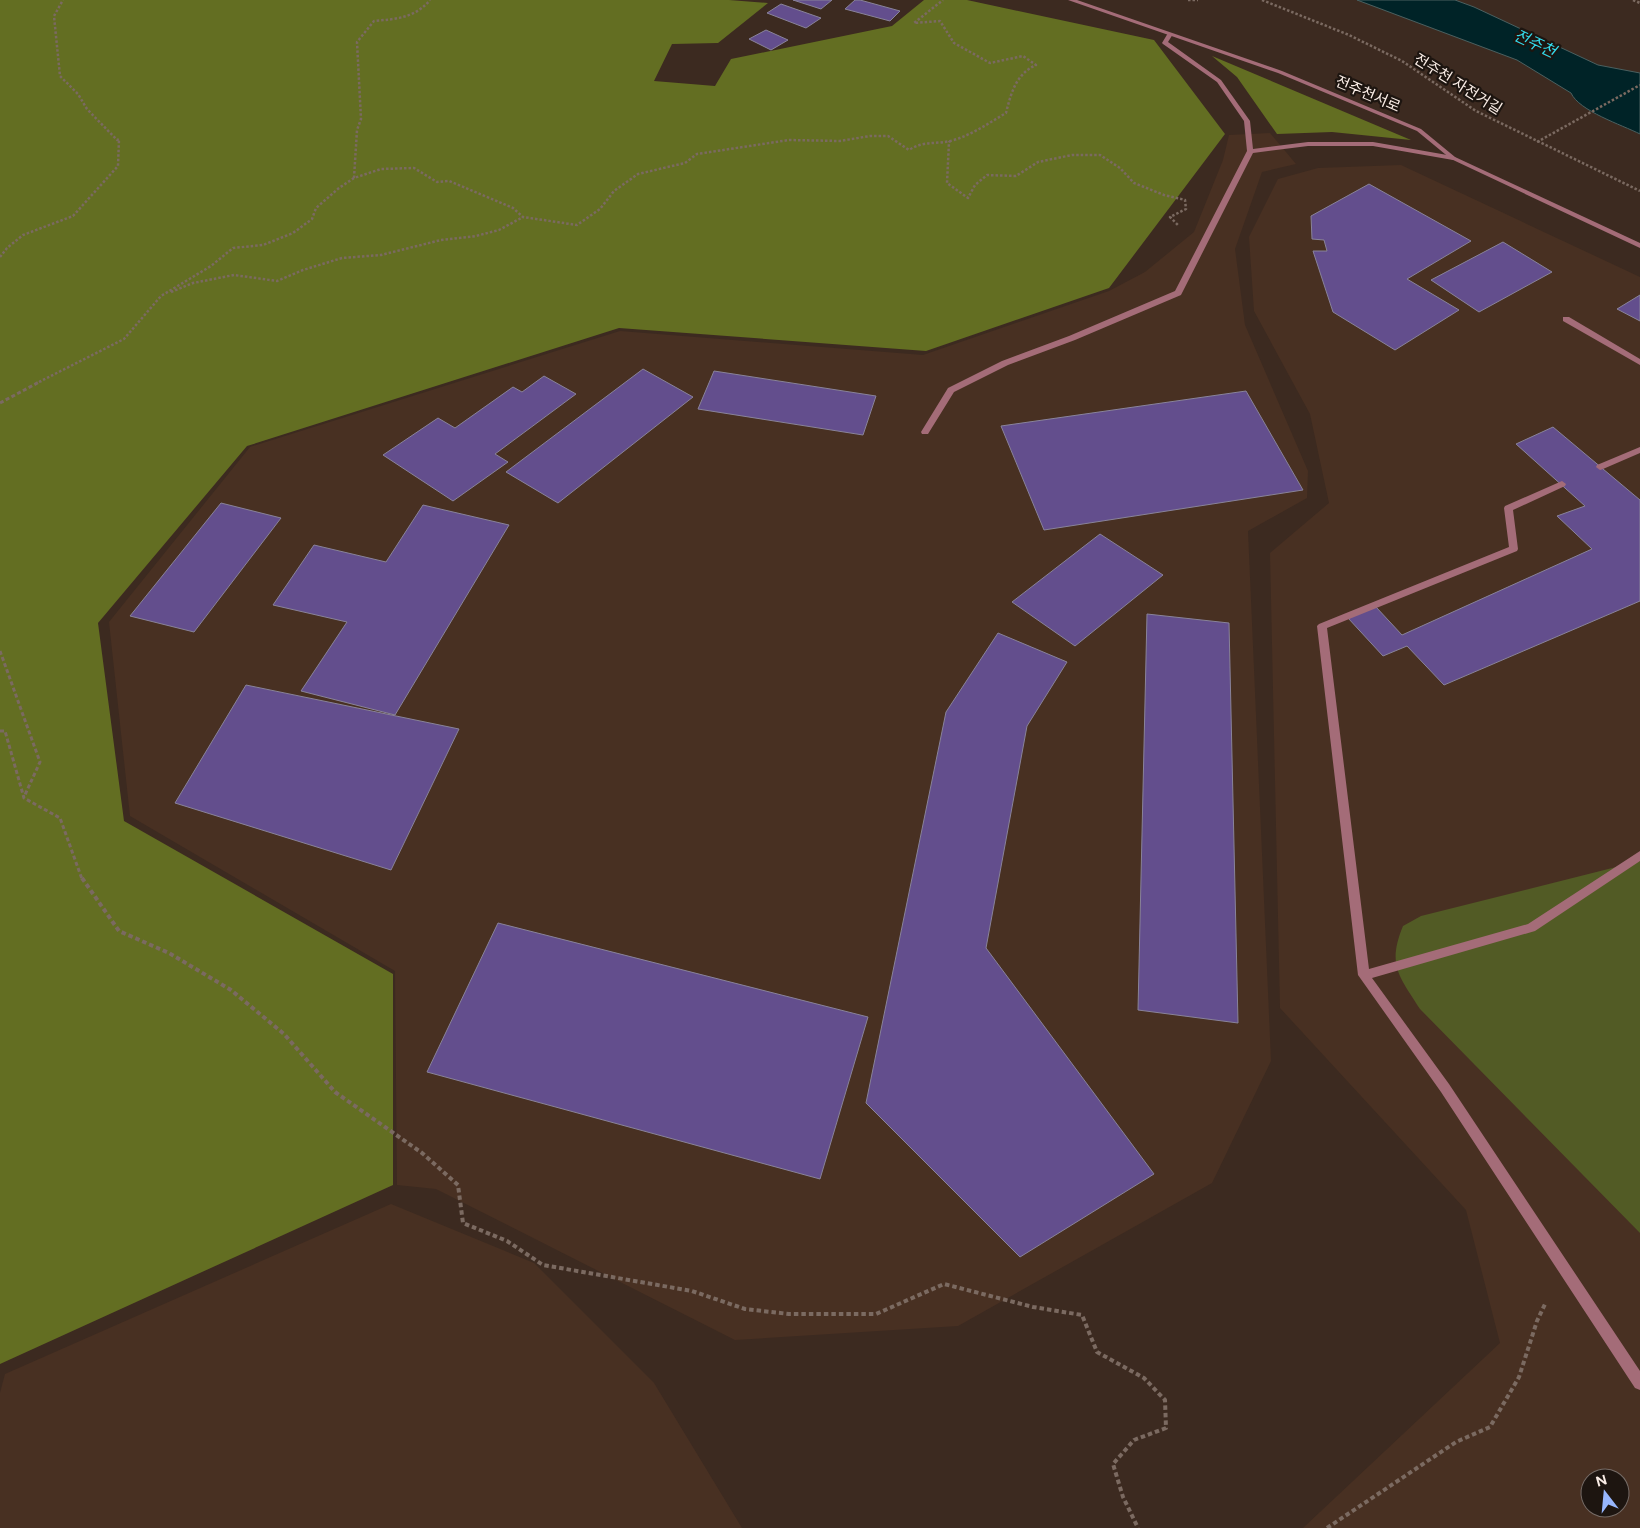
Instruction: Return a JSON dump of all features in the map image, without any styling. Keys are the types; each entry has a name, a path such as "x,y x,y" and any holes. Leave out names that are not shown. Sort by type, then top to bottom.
{"street":[{"name":"전주천서로","path":"1071,0 1280,72 1419,130 1452,158 1640,246"},
{"path":"925,432 951,390 1005,363 1072,338 1178,293 1250,152 1247,121 1219,81 1165,43 1170,34"},
{"path":"1250,152 1308,144 1373,144 1452,158"},
{"path":"1566,319 1640,362"},
{"path":"1600,467 1640,450"},
{"path":"1562,484 1508,508 1514,549 1322,626 1364,976 1445,1088 1640,1382"},
{"path":"1364,976 1530,928 1640,855"}],"path":[{"path":"0,257 7,248 23,235 73,216 118,166 119,139 117,140 86,109 78,94 60,76 54,16 63,0"},
{"path":"354,178 357,130 361,119 357,42 374,21 407,18 424,10 430,0"},
{"path":"0,403 78,361 124,339 161,296 211,266 233,248 262,245 292,233 312,219 316,208 354,178 381,169 414,168 436,182 448,181 514,208 524,217 577,225 600,209 614,191 638,174 685,164 697,154 789,140 840,141 870,136 888,136 909,150 920,142 952,140 977,130 1006,113 1012,93 1025,70 1036,65 1023,56 990,63 954,43 940,21 914,23 943,0"},
{"path":"1188,0 1198,0"},
{"name":"전주천 자전거길","path":"1262,0 1349,35 1402,61 1476,111 1640,191"},
{"path":"1633,0 1640,3"},
{"path":"1537,142 1640,85"},
{"path":"952,140 949,142 947,183 968,198 975,185 987,175 1016,176 1038,162 1072,155 1100,155 1120,168 1134,183 1164,195 1185,200 1186,209 1170,217 1202,244"},
{"path":"161,296 193,283 234,275 277,281 303,270 342,258 381,255 441,240 484,234 499,230 524,217"},
{"path":"0,651 14,683 40,762 24,798"},
{"path":"0,731 5,731 24,798 60,818 83,882 120,930 169,953 231,990 284,1034 335,1092 422,1153 458,1185 462,1223 507,1241 543,1265 692,1291 744,1309 789,1314 876,1314 944,1284 1033,1307 1082,1315 1097,1352 1144,1378 1165,1400 1166,1428 1134,1440 1114,1464 1123,1497 1138,1528"},
{"path":"1327,1528 1456,1442 1490,1427 1519,1378 1537,1321 1564,1269"}],"shaded area":[{"path":"1270,133 1296,164 1262,172 1235,249 1245,325 1308,471 1307,498 1248,531 1271,1061 1212,1183 958,1326 735,1340 436,1189 397,1185 395,971 130,816 109,622 250,447 620,331 923,355 1109,291 1145,272 1194,232 1223,160 1229,135"},
{"path":"1401,165 1640,277 1640,1528 1303,1528 1500,1343 1466,1210 1280,1008 1270,553 1329,503 1310,414 1254,311 1249,237 1278,179 1318,168"},
{"path":"391,1204 534,1263 654,1383 742,1528 0,1528 0,1393 5,1374"}],"green space":[{"path":"0,0 729,0 768,3 718,43 672,44 654,81 715,86 731,59 892,26 924,0 967,0 1154,40 1225,134 1109,288 926,351 619,328 247,446 98,623 124,821 393,974 393,1185 0,1364"},
{"path":"1212,56 1411,140 1332,132 1277,134 1237,77"},
{"path":"1640,861 1640,1233 1420,1009 1401,979 1396,961 1396,951 1403,926 1421,916"}],"water":[{"name":"전주천","path":"1357,0 1455,0 1598,65 1640,73 1640,134 1592,112 1576,100 1571,93 1517,60"}],"building":[{"path":"793,0 832,0 821,9"},
{"path":"855,0 900,11 890,21 845,9"},
{"path":"781,4 821,18 806,28 767,13"},
{"path":"766,30 788,40 771,50 749,39"},
{"path":"1369,184 1471,241 1407,279 1459,310 1395,350 1333,312 1313,251 1327,251 1324,240 1312,239 1311,216"},
{"path":"1503,242 1552,272 1479,312 1431,280"},
{"path":"1640,295 1640,321 1617,309"},
{"path":"643,369 693,397 558,503 506,472"},
{"path":"714,371 876,396 863,435 698,409"},
{"path":"544,376 576,394 495,454 508,462 453,501 383,455 438,418 455,428 513,387 522,392"},
{"path":"1246,391 1303,490 1044,530 1001,426"},
{"path":"1553,427 1640,500 1640,601 1444,685 1407,646 1383,656 1348,618 1376,607 1402,635 1592,549 1557,516 1585,506 1516,444"},
{"path":"221,503 281,518 194,632 130,616"},
{"path":"423,505 509,525 395,715 301,691 347,622 273,605 314,545 386,562"},
{"path":"1100,534 1163,575 1075,646 1012,602"},
{"path":"1147,614 1229,623 1238,1023 1138,1010"},
{"path":"998,633 1067,662 1027,726 986,948 1154,1174 1020,1257 866,1103 946,712"},
{"path":"246,685 459,729 391,870 175,803"},
{"path":"498,923 868,1017 820,1179 427,1072"}]}
